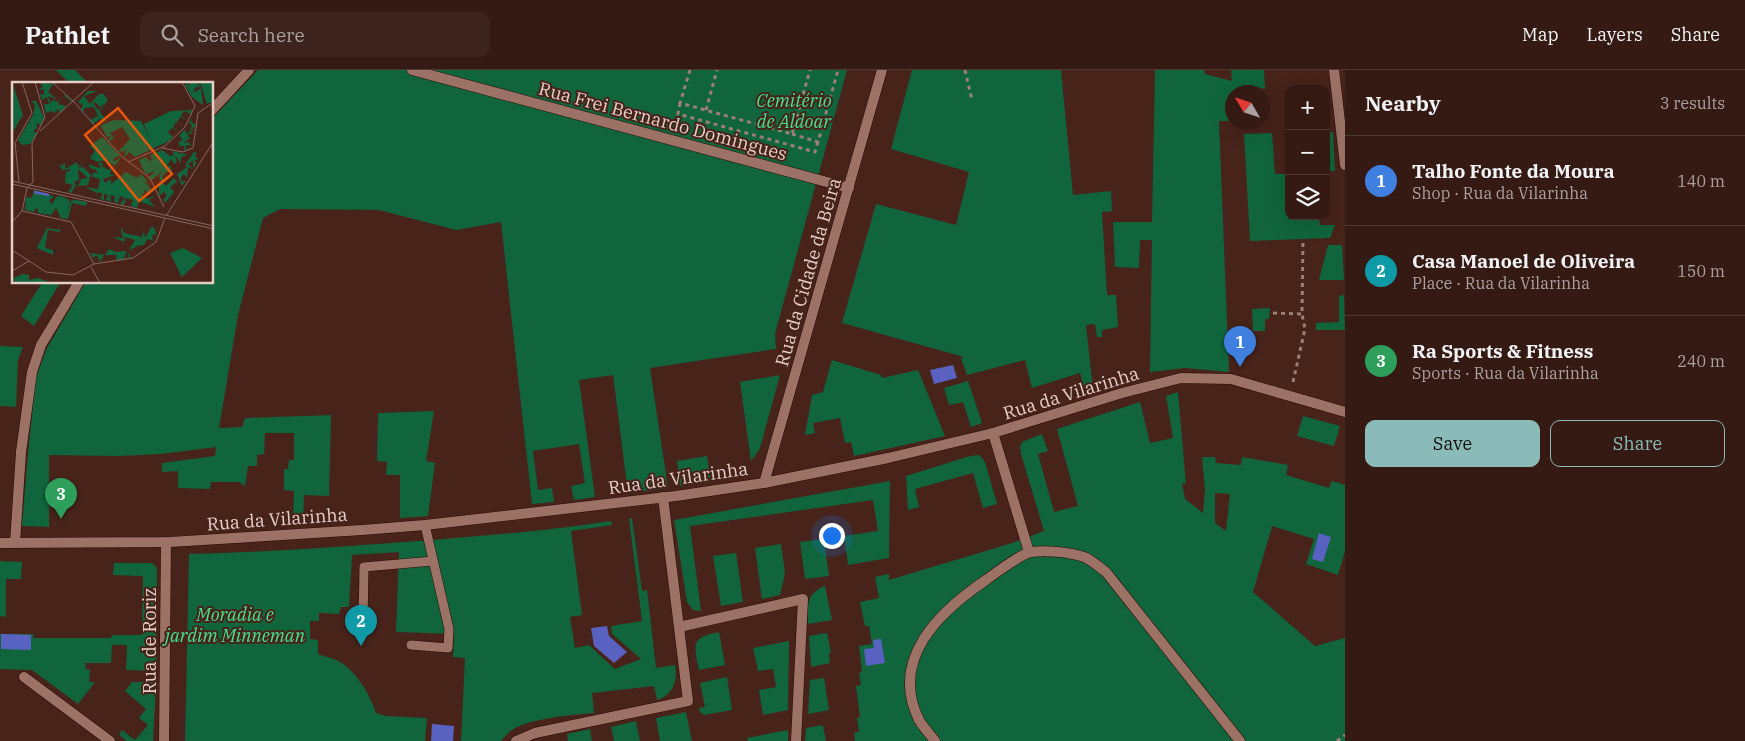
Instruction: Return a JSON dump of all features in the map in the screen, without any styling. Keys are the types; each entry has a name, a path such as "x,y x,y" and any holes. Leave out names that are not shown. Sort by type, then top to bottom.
{"street":[{"path":"214,108 249,70"},
{"name":"Rua Frei Bernardo Domingues","path":"412,70 848,188"},
{"name":"Rua da Cidade da Beira","path":"764,483 882,70"},
{"path":"1334,70 1345,165"},
{"path":"14,543 21,452 32,372 41,346 78,284"},
{"name":"Rua da Vilarinha","path":"0,543 166,542 425,525 764,483 888,458 993,433 1122,393 1181,378 1231,379 1345,412"},
{"path":"993,433 1029,552"},
{"path":"516,741 534,733 688,700 663,497"},
{"name":"Rua de Roriz","path":"164,741 166,542"},
{"path":"935,741 919,720 909,689 910,666 922,642 940,617 962,596 1029,552 1059,553 1085,558 1106,572 1240,741"},
{"path":"679,626 803,599 796,741"},
{"path":"24,677 110,741"}],"lane":[{"path":"411,645 448,648 448,629 425,525"},
{"path":"363,622 364,567 433,561"}],"path":[{"path":"690,70 678,114 815,152 838,70"},
{"path":"706,110 717,70"},
{"path":"792,134 810,70"},
{"path":"965,70 972,100"},
{"path":"680,103 818,142"},
{"path":"1290,397 1305,329 1302,314 1303,241"},
{"path":"1273,313 1302,314"},
{"path":"1338,741 1345,735"}],"green space":[{"path":"56,70 75,70 87,82 68,82"},
{"name":"Cemitério de Aldoar","path":"258,70 847,70 775,334 776,349 650,368 668,488 628,493 613,375 579,380 595,497 574,500 571,486 585,483 579,444 533,451 538,490 552,488 554,502 532,504 501,222 456,230 379,210 280,209 263,218 238,315 219,428 242,427 245,418 331,415 329,496 304,495 303,520 293,520 294,491 284,490 284,469 288,469 289,460 294,460 294,433 265,433 264,454 257,455 257,466 248,466 245,486 239,482 211,482 210,489 178,488 178,471 162,472 162,463 215,456 216,447 161,454 120,456 49,455 49,527 22,526 36,378 46,350 84,284 214,284 214,117"},
{"path":"912,70 1061,70 1073,195 1111,191 1112,211 1102,212 1107,295 1116,295 1118,327 1102,330 1102,337 1097,337 1095,324 1086,325 1093,389 1085,391 1080,373 1032,388 1025,360 967,375 961,358 964,357 842,323 876,204 956,225 969,172 891,149"},
{"path":"1155,70 1204,70 1205,74 1232,81 1231,70 1264,70 1265,85 1225,85 1225,121 1219,121 1229,372 1185,368 1150,372 1152,240 1140,240 1139,268 1115,267 1113,222 1152,222"},
{"path":"1330,132 1333,132 1335,171 1330,171"},
{"path":"1272,133 1275,174 1285,174 1285,220 1319,220 1320,225 1335,225 1330,238 1250,241 1244,134"},
{"path":"1328,245 1342,245 1344,280 1319,280"},
{"path":"41,284 59,284 34,326 21,316"},
{"path":"1344,295 1345,330 1316,330 1316,323 1339,322 1339,296"},
{"path":"1270,308 1269,319 1265,319 1265,331 1253,331 1252,309"},
{"path":"0,346 23,347 18,360 16,407 0,406"},
{"path":"832,360 881,375 882,378 918,370 945,436 854,456 851,442 845,443 840,418 813,423 815,433 805,435 812,395 823,392"},
{"path":"780,375 759,450 751,461 740,382"},
{"path":"968,381 982,423 971,427 963,402 949,405 944,388"},
{"path":"1178,392 1186,484 1182,483 1185,499 1203,513 1205,490 1202,457 1215,457 1216,463 1241,465 1242,457 1288,465 1286,475 1329,488 1332,481 1345,485 1345,551 1338,575 1306,564 1314,539 1272,526 1253,592 1315,646 1345,638 1345,741 855,741 854,733 859,732 857,718 860,717 856,686 861,685 859,673 862,672 859,646 872,644 869,626 865,626 860,602 879,598 875,577 889,574 889,580 1009,544 1044,531 1021,454 1020,447 1022,442 1042,434 1048,451 1038,454 1054,512 1078,506 1057,429 1140,402 1150,443 1173,438 1166,396","holes":["1215,493 1230,494 1226,531 1215,523"]},
{"path":"434,411 426,461 435,463 428,516 400,518 400,475 386,475 387,462 377,461 378,413"},
{"path":"1303,416 1340,426 1334,446 1297,436"},
{"path":"979,455 985,462 997,504 983,508 973,473 915,489 919,507 908,510 906,476 970,456"},
{"path":"707,456 711,482 680,486 677,461"},
{"path":"890,481 889,558 848,565 844,536 878,531 873,500 690,526 701,611 693,610 687,602 674,520"},
{"name":"Moradia e jardim Minneman","path":"632,518 642,591 647,590 656,668 675,665 676,671 675,682 671,691 662,698 657,700 654,686 592,693 594,713 529,723 512,730 501,741 461,741 465,658 453,657 454,634 396,632 399,552 352,555 349,607 341,607 339,614 319,613 319,621 310,621 310,639 318,640 318,654 338,661 352,671 371,699 376,713 386,716 427,718 425,741 185,741 189,554 304,549 418,541 539,530 611,521 612,525 571,531 582,615 570,617 575,648 589,645 615,669 641,659 612,634 611,626 642,621 629,519"},
{"path":"824,539 829,576 805,579 800,542"},
{"path":"781,544 785,573 780,595 762,599 755,548"},
{"path":"736,553 743,602 721,606 713,556"},
{"path":"0,561 22,562 21,579 6,579 6,617 0,616"},
{"path":"114,563 152,563 157,568 156,671 126,670 127,645 112,645 111,663 85,663 86,669 90,670 89,682 95,682 78,704 32,670 0,669 0,634 33,634 33,638 111,638 112,635 142,635 143,576 113,575"},
{"path":"825,586 832,620 808,624 809,601 814,592"},
{"path":"719,632 725,665 699,670 696,644 703,637"},
{"path":"827,633 831,653 829,653 830,663 811,667 809,636"},
{"path":"789,641 788,710 763,715 759,690 776,687 773,669 758,671 753,648"},
{"path":"727,677 732,710 704,715 700,712 699,708 705,707 700,683"},
{"path":"824,678 829,710 808,714 810,680"},
{"path":"132,682 156,682 153,741 127,741 119,735 122,730 135,740 148,725 139,718 146,709 125,691"},
{"path":"686,712 692,741 660,741 656,718"},
{"path":"636,721 640,741 614,741 611,727"},
{"path":"823,725 826,741 805,741 806,728"},
{"path":"590,729 592,741 568,741 567,734"},
{"path":"788,730 788,741 748,741 747,738"}],"water":[{"path":"953,365 957,378 934,384 930,370"},
{"path":"1319,533 1331,537 1323,562 1312,559"},
{"path":"607,626 609,636 627,652 614,663 594,646 591,628"},
{"path":"1,634 31,635 31,650 1,649"},
{"path":"881,639 885,663 866,666 864,649 874,648 873,640"},
{"path":"432,724 454,726 453,741 431,741"}],"place":[{"name":"Talho Fonte da Moura","path":"1240,367"},
{"name":"Ra Sports & Fitness","path":"61,519"},
{"name":"Casa Manoel de Oliveira","path":"361,646"}]}
